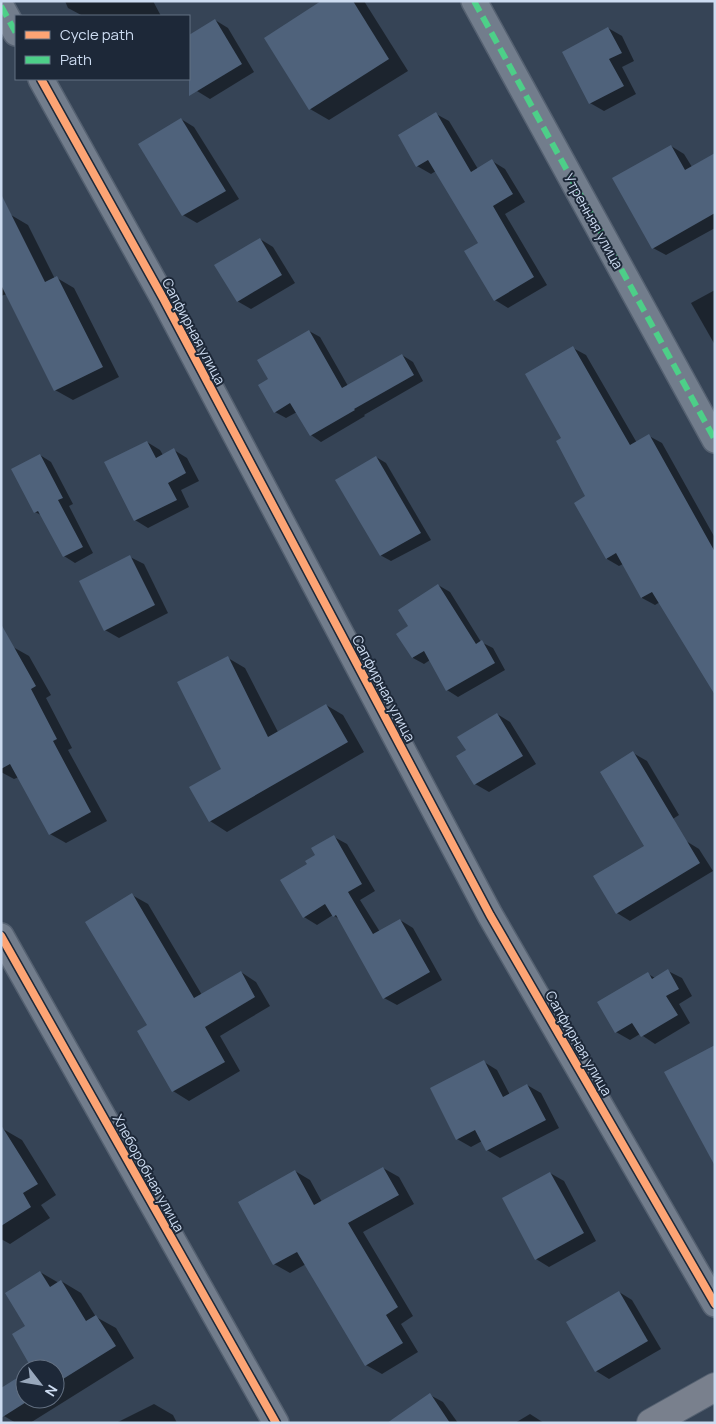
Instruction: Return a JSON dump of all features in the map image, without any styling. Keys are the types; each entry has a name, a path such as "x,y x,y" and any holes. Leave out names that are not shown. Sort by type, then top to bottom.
{"street":[{"name":"Утренняя улица","path":"474,1 715,440"},
{"path":"1,6 15,31"},
{"name":"Сапфирная улица","path":"43,80 163,298 490,915 715,1304"},
{"name":"Хлеборобная улица","path":"1,936 276,1423"},
{"path":"651,1423 715,1387"}],"building":[{"path":"321,1 353,1 389,59 309,110 264,38"},
{"path":"215,19 242,64 189,96 190,80 190,34"},
{"path":"608,27 622,53 609,59 624,86 589,104 562,52"},
{"path":"436,112 471,172 492,159 513,194 493,206 534,277 494,301 464,251 478,243 428,160 416,167 398,135"},
{"path":"181,118 226,191 182,216 138,144"},
{"path":"671,145 685,170 715,153 715,213 652,249 612,178"},
{"path":"1,194 45,282 57,276 103,367 54,391 1,285"},
{"path":"260,238 282,275 237,302 214,265"},
{"path":"309,330 342,388 402,354 414,375 310,436 290,403 274,413 258,385 268,379 257,360"},
{"path":"573,346 630,445 649,434 715,552 715,695 652,592 641,598 616,553 606,559 574,503 585,496 556,441 561,438 525,374"},
{"path":"147,441 156,458 174,448 186,473 168,483 177,500 134,521 104,462"},
{"path":"40,454 63,498 58,500 83,547 63,557 38,511 34,513 11,469"},
{"path":"376,456 421,533 380,556 335,480"},
{"path":"130,555 155,605 104,631 79,581"},
{"path":"438,584 476,644 482,640 495,663 446,691 424,651 412,658 396,634 408,626 398,610"},
{"path":"1,624 36,686 31,689 57,739 53,741 91,812 49,835 10,764 1,769"},
{"path":"228,656 268,737 326,704 348,742 209,822 189,787 221,769 177,682"},
{"path":"497,713 523,756 474,785 456,756 466,750 457,737"},
{"path":"633,751 700,863 616,914 593,876 644,846 600,772"},
{"path":"334,835 362,884 348,892 373,934 400,919 430,972 383,999 336,915 333,917 325,904 303,918 280,880 307,864 305,861 315,855 311,848"},
{"path":"132,893 194,998 241,971 255,997 205,1027 225,1062 172,1092 137,1031 147,1025 85,922"},
{"path":"668,969 679,989 666,996 678,1015 641,1037 632,1023 615,1033 597,1002 648,972 652,979"},
{"path":"715,1045 715,1166 664,1072"},
{"path":"484,1060 503,1097 527,1084 546,1120 486,1151 475,1130 456,1140 430,1088"},
{"path":"1,1125 38,1184 23,1193 31,1207 1,1226"},
{"path":"383,1167 399,1195 348,1223 398,1307 386,1315 403,1343 365,1366 297,1252 273,1265 238,1202 295,1170 314,1205"},
{"path":"550,1172 584,1233 535,1260 502,1198"},
{"path":"40,1271 50,1287 61,1280 86,1321 96,1315 116,1346 65,1378 65,1359 26,1359 12,1334 25,1326 5,1293"},
{"path":"619,1291 648,1341 595,1372 566,1322"},
{"path":"15,1379 15,1409 1,1418 1,1388"},
{"path":"430,1393 450,1423 387,1423"}],"marked path":[{"path":"474,1 715,440"},
{"path":"1,6 15,31"}],"cycle path":[{"path":"42,80 163,298 490,915 715,1304"},
{"path":"1,936 276,1423"}]}
